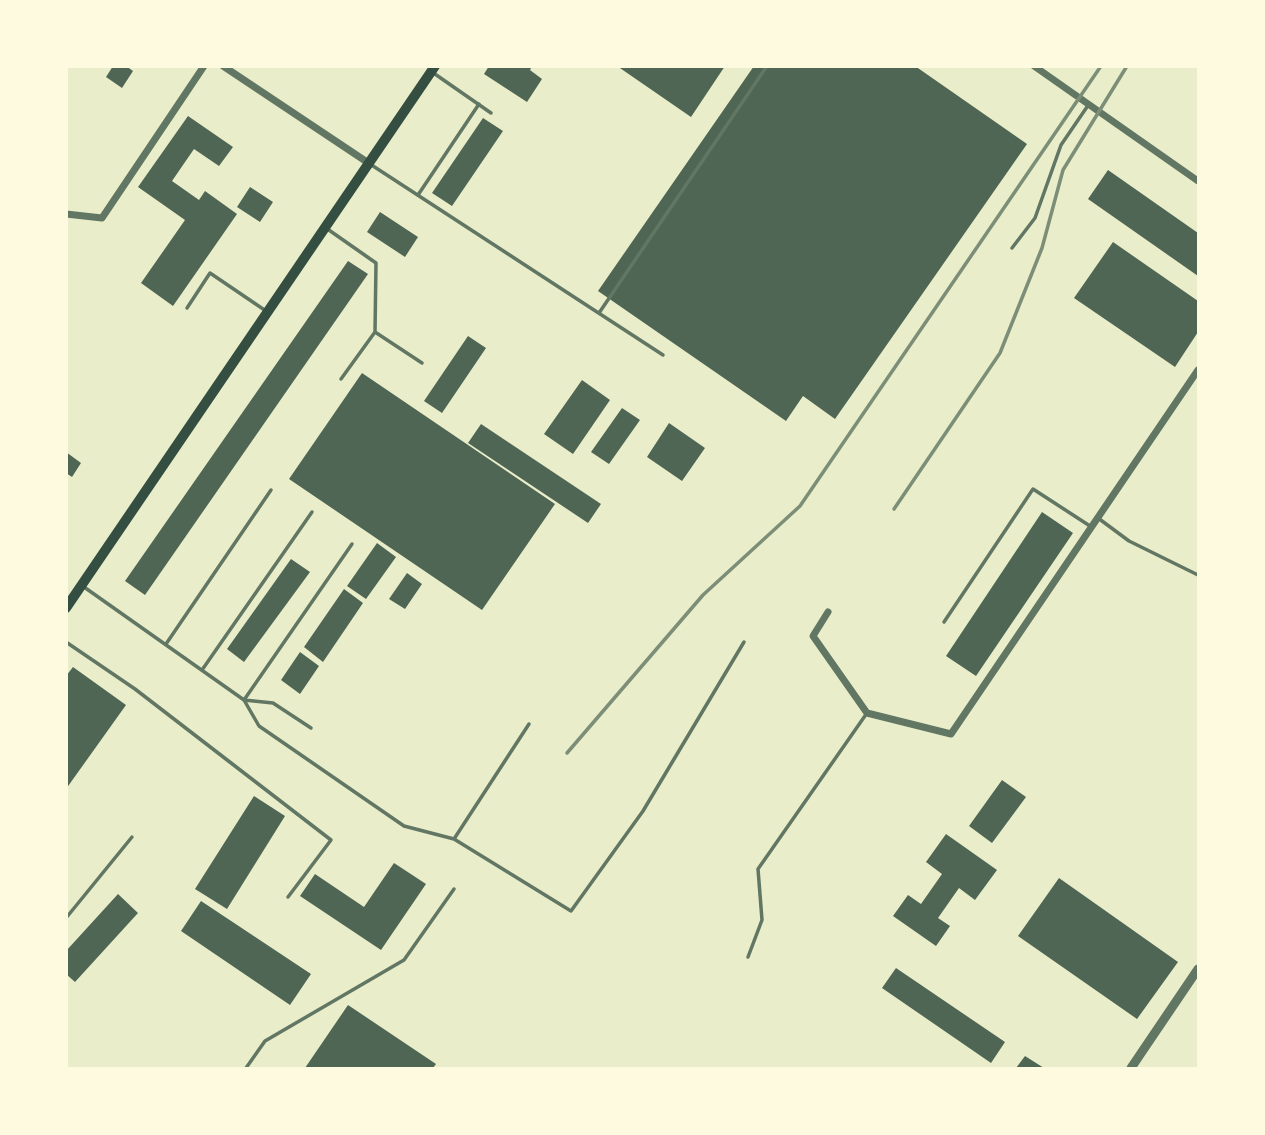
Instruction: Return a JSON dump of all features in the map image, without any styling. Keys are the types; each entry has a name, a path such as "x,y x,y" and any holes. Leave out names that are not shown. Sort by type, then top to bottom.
{"main road":[{"path":"66,608 433,69"}],"street":[{"path":"66,214 102,218 204,66"},
{"path":"223,66 370,164"},
{"path":"1034,66 1199,181"},
{"path":"828,612 813,636 867,713 951,734 1199,370"},
{"path":"1130,1069 1199,969"}],"lane":[{"path":"599,313 767,66"},
{"path":"433,69 491,113"},
{"path":"418,195 479,104"},
{"path":"1012,248 1035,218 1062,145 1089,104"},
{"path":"370,164 663,355"},
{"path":"326,228 376,263 375,332 341,379"},
{"path":"187,309 211,273 268,313"},
{"path":"375,332 422,363"},
{"path":"944,622 1033,489 1092,527"},
{"path":"166,644 271,490"},
{"path":"202,670 312,512"},
{"path":"1098,518 1129,541 1199,575"},
{"path":"244,700 352,544"},
{"path":"82,586 244,700 259,726 404,826 454,839 571,911 643,811 744,642"},
{"path":"66,642 135,689 331,840 288,897"},
{"path":"244,700 273,703 311,728"},
{"path":"748,957 762,920 758,869 867,713"},
{"path":"454,839 529,724"},
{"path":"66,918 132,838"},
{"path":"246,1069 265,1041 404,960 454,889"}],"building":[{"path":"113,66 126,66 133,71 122,88 106,77"},
{"path":"489,66 532,66 530,70 542,79 527,102 484,74"},
{"path":"617,66 725,66 691,117"},
{"path":"754,66 915,66 1027,144 835,419 803,396 786,421 598,291"},
{"path":"188,116 233,147 219,166 194,149 172,181 199,200 205,191 237,214 173,306 141,283 185,220 138,187"},
{"path":"483,118 503,131 452,206 432,193"},
{"path":"1108,170 1198,233 1198,276 1088,199"},
{"path":"250,187 273,202 260,222 237,207"},
{"path":"380,212 418,237 405,257 367,232"},
{"path":"1113,242 1198,301 1198,332 1175,367 1074,298"},
{"path":"348,261 368,274 145,595 125,581"},
{"path":"468,336 486,348 442,413 424,401"},
{"path":"362,373 555,504 482,610 289,479"},
{"path":"582,380 610,400 573,454 544,434"},
{"path":"622,408 640,420 609,464 591,452"},
{"path":"669,423 705,448 682,481 647,457"},
{"path":"481,424 601,504 588,523 468,443"},
{"path":"66,452 81,463 72,477 66,473"},
{"path":"1042,512 1073,533 976,676 946,656"},
{"path":"377,543 396,557 366,599 347,586"},
{"path":"291,559 310,572 244,662 227,649"},
{"path":"407,573 422,584 405,609 389,599"},
{"path":"344,589 363,603 323,662 304,647"},
{"path":"300,652 319,666 300,694 281,680"},
{"path":"73,667 126,705 66,789 66,676"},
{"path":"1002,780 1026,797 992,843 969,826"},
{"path":"254,796 285,816 227,909 195,889"},
{"path":"946,834 997,870 975,900 959,888 938,918 950,926 936,946 893,916 908,895 921,904 942,874 926,862"},
{"path":"394,863 426,884 381,950 300,896 315,874 364,907"},
{"path":"1059,878 1178,962 1137,1019 1018,936"},
{"path":"118,894 138,913 75,982 66,974 66,951"},
{"path":"201,901 311,974 290,1005 181,931"},
{"path":"896,968 1005,1042 991,1063 882,988"},
{"path":"348,1005 436,1064 433,1068 305,1068"},
{"path":"1025,1056 1044,1068 1016,1068"}],"railway":[{"path":"567,753 703,595 800,506 1101,66"},
{"path":"894,509 1000,353 1042,248 1063,170 1127,66"}]}
